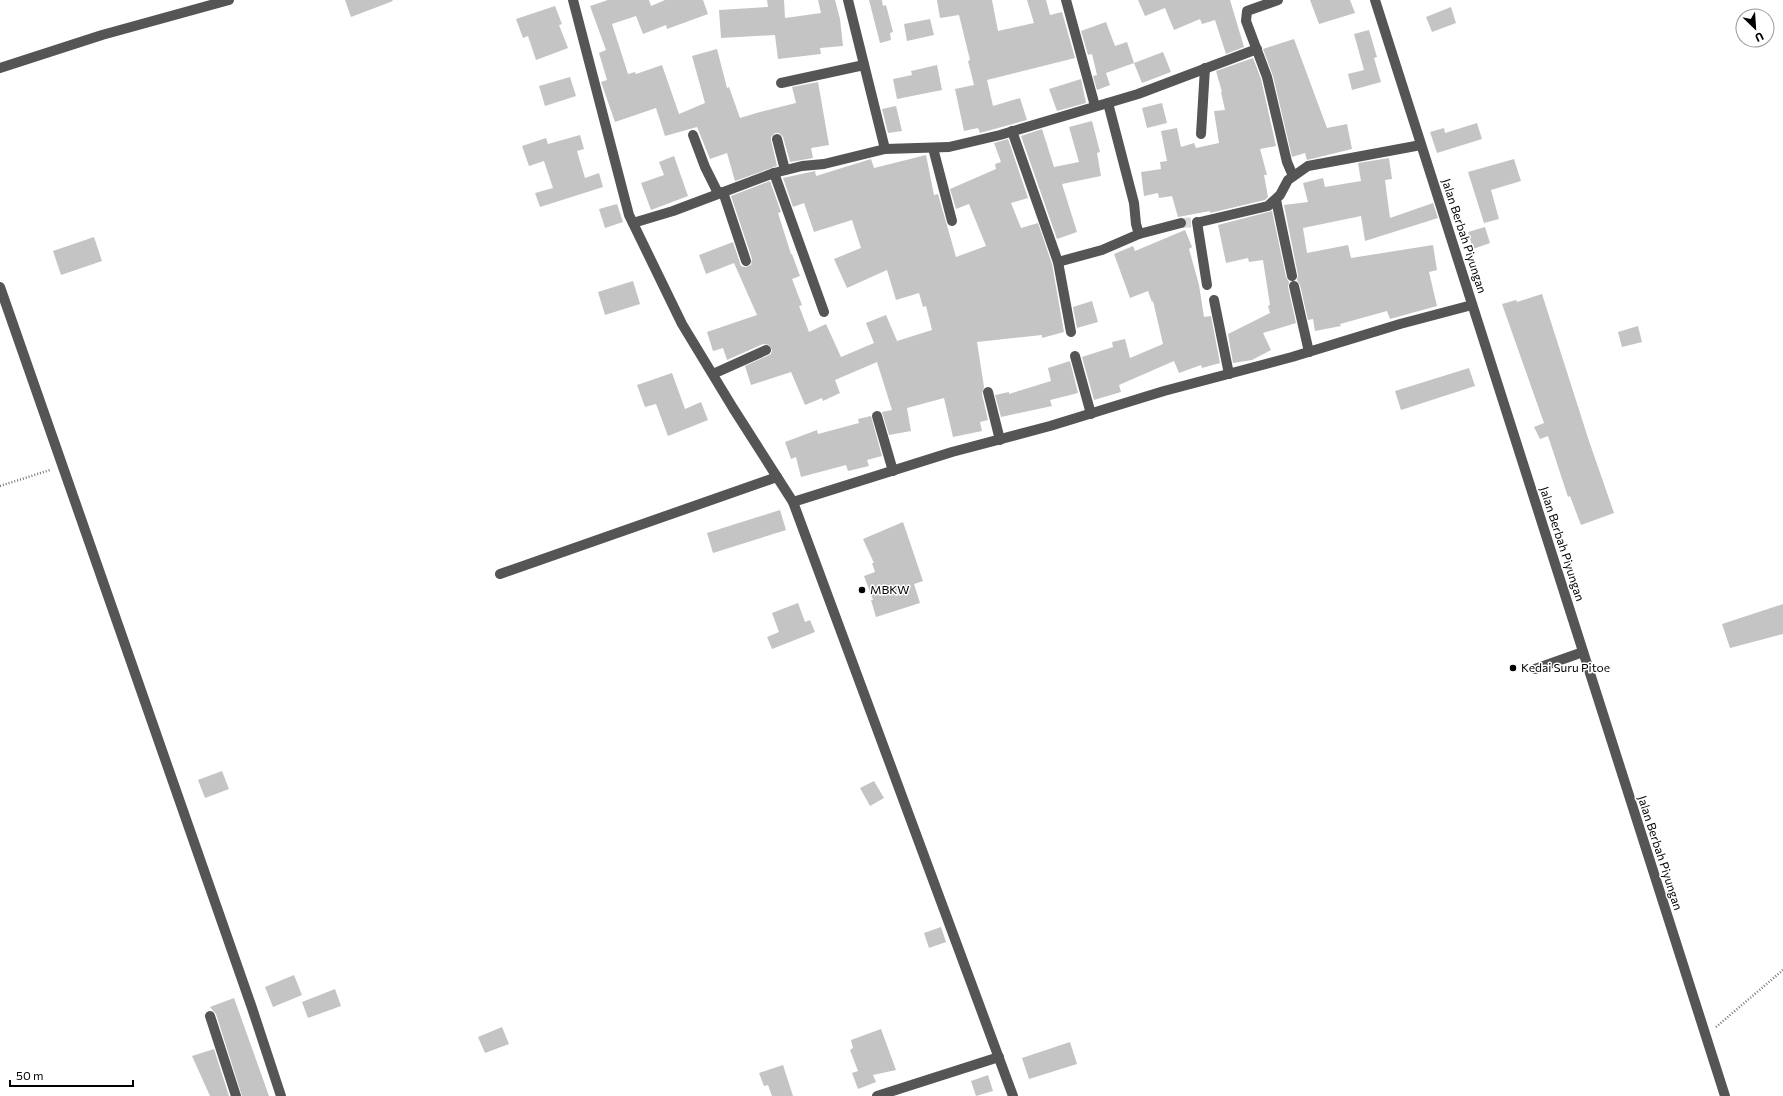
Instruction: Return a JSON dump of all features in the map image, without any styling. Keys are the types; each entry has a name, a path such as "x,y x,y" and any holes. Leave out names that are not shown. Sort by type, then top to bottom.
{"street":[{"path":"0,68 102,35 229,0"},
{"path":"573,0 629,215 682,324 793,502 1013,1096"},
{"path":"848,0 885,150"},
{"path":"1066,0 1095,106"},
{"path":"1278,0 1247,11 1246,21 1267,77 1287,162 1293,176"},
{"name":"Jalan Berbah Piyungan","path":"1375,0 1725,1096"},
{"path":"633,223 673,211 720,192 785,170 824,164 885,150 949,147 1012,131 1138,94 1257,49"},
{"path":"781,83 864,65"},
{"path":"1201,134 1205,68"},
{"path":"1108,103 1134,202 1136,224 1139,234"},
{"path":"1012,131 1058,262 1071,332"},
{"path":"693,135 704,167 720,192 746,261"},
{"path":"777,139 785,170"},
{"path":"1208,286 1199,222 1268,206 1276,200 1288,180 1308,166 1421,145"},
{"path":"933,148 952,221"},
{"path":"774,173 824,312"},
{"path":"1276,200 1309,352"},
{"path":"1058,262 1102,250 1139,234 1181,224"},
{"path":"0,287 249,1000 281,1096"},
{"path":"1214,300 1229,374"},
{"path":"793,502 952,452 1000,440 1164,391 1309,352 1400,324 1472,305"},
{"path":"713,374 766,350"},
{"path":"1075,356 1091,414"},
{"path":"988,392 1000,440"},
{"path":"877,416 893,471"},
{"path":"500,574 777,477"},
{"path":"1535,668 1583,652"},
{"path":"210,1016 236,1096"},
{"path":"877,1096 999,1057"}],"path":[{"path":"0,486 62,466"},
{"path":"1705,1037 1783,970"}],"building":[{"path":"345,0 392,0 393,1 351,17"},
{"path":"608,0 649,0 651,6 665,0 703,0 708,14 667,29 666,25 643,34 636,16 612,24 628,74 635,72 636,74 662,65 679,114 705,103 692,56 717,49 727,88 729,87 740,118 796,103 792,87 818,82 829,145 811,148 813,158 790,162 783,137 779,133 775,133 771,137 771,140 777,166 735,181 727,153 710,159 697,127 665,136 656,108 615,122 601,82 607,80 599,53 606,50 590,6"},
{"path":"767,0 784,0 785,18 821,13 818,0 835,0 840,19 843,46 820,48 821,54 778,59 775,35 721,38 719,10 768,7"},
{"path":"869,0 882,0 883,6 886,5 893,32 890,33 891,40 880,43"},
{"path":"937,0 992,0 998,31 1034,23 1027,0 1046,0 1050,15 1062,12 1075,58 987,80 993,106 1020,98 1027,120 980,133 978,128 964,131 955,89 974,85 968,61 970,60 959,15 940,18"},
{"path":"1138,0 1230,0 1244,47 1226,54 1215,20 1202,24 1200,19 1174,30 1165,8 1145,16"},
{"path":"1310,0 1350,0 1355,13 1319,24"},
{"path":"555,6 562,24 559,25 568,48 536,60 528,36 523,38 516,19"},
{"path":"1451,7 1456,23 1432,32 1426,17"},
{"path":"930,19 934,35 907,41 904,24"},
{"path":"1106,22 1115,46 1127,42 1134,63 1106,73 1110,85 1097,90 1093,76 1097,75 1092,54 1088,55 1081,31"},
{"path":"1369,30 1377,57 1374,58 1381,82 1352,90 1348,74 1364,70 1354,34"},
{"path":"1294,39 1327,128 1347,124 1352,149 1307,160 1305,153 1292,157 1273,76 1263,49"},
{"path":"1163,52 1171,72 1142,83 1134,63"},
{"path":"1253,58 1261,79 1276,146 1260,149 1267,175 1264,175 1268,197 1265,200 1210,213 1210,211 1178,217 1172,196 1159,198 1158,193 1144,196 1141,172 1161,169 1160,162 1167,161 1161,131 1177,128 1181,147 1194,143 1196,148 1219,143 1214,111 1225,110 1216,71"},
{"path":"937,65 942,90 897,99 893,79 912,75 911,71"},
{"path":"570,77 576,96 545,106 539,86"},
{"path":"1081,79 1086,103 1057,111 1049,89"},
{"path":"1162,103 1167,123 1147,128 1142,108"},
{"path":"896,106 902,131 888,133 882,109"},
{"path":"1092,121 1100,152 1097,153 1101,176 1062,184 1077,232 1057,239 1021,136 1042,129 1054,167 1079,162 1069,127"},
{"path":"1477,123 1482,139 1437,153 1430,132 1444,128 1445,133"},
{"path":"580,135 584,149 577,151 585,178 599,173 603,187 540,207 535,193 553,188 544,161 529,166 522,146 546,138 548,144"},
{"path":"1008,139 1028,198 1011,203 1021,228 1038,223 1052,264 1064,332 1042,338 1042,335 977,342 984,387 982,394 988,420 980,422 982,431 953,437 944,398 907,408 911,431 889,435 882,412 892,410 877,362 835,380 840,393 823,401 822,398 805,405 791,372 751,385 745,366 771,354 772,350 769,345 763,344 727,360 723,348 713,351 707,332 757,315 734,263 706,274 699,255 733,242 741,266 745,267 751,265 752,259 731,196 770,181 781,212 778,213 791,254 800,276 792,279 802,305 799,306 809,332 826,324 841,357 874,343 866,323 886,315 897,341 932,330 926,306 923,307 919,293 896,300 887,270 847,288 834,259 861,248 852,220 814,232 804,203 793,207 783,178 815,171 816,176 871,159 874,168 926,155 934,195 938,194 956,257 986,246 969,204 956,209 950,189 996,169 995,164 1001,162 994,143"},
{"path":"674,156 688,196 651,210 641,183 664,175 659,162"},
{"path":"1389,158 1392,179 1385,180 1390,218 1433,203 1438,218 1365,241 1361,216 1303,228 1307,253 1348,245 1351,258 1433,245 1437,270 1429,272 1437,306 1390,319 1387,311 1340,324 1341,326 1315,331 1313,319 1308,320 1300,285 1297,280 1298,275 1284,205 1308,202 1303,183 1323,178 1325,187 1361,181 1358,163"},
{"path":"1514,159 1521,181 1491,190 1499,219 1484,223 1468,172"},
{"path":"617,204 623,222 605,228 599,209"},
{"path":"1272,211 1286,277 1289,282 1288,287 1296,323 1263,333 1271,350 1252,360 1233,363 1228,334 1270,313 1268,306 1270,305 1263,260 1249,262 1248,258 1226,263 1218,225"},
{"path":"1485,227 1490,243 1473,249 1468,232"},
{"path":"1185,230 1192,247 1189,249 1199,285 1204,317 1211,316 1220,363 1202,368 1201,365 1179,373 1174,361 1119,385 1121,392 1094,400 1082,357 1113,347 1112,342 1125,339 1130,358 1163,344 1153,301 1152,302 1148,291 1130,298 1114,254 1133,246 1135,251"},
{"path":"94,237 102,261 61,275 53,251"},
{"path":"633,281 640,304 605,315 598,292"},
{"path":"1542,294 1589,441 1614,513 1581,525 1570,496 1568,497 1548,436 1540,439 1534,427 1544,423 1502,304 1516,300 1517,302"},
{"path":"1092,301 1098,322 1077,328 1073,307"},
{"path":"1638,326 1642,342 1622,347 1618,332"},
{"path":"1070,361 1078,393 1050,400 1052,406 1001,417 995,395 1009,392 1009,394 1051,381 1048,368"},
{"path":"1469,368 1475,386 1401,410 1395,391"},
{"path":"672,373 685,409 701,402 708,420 668,436 656,404 645,407 637,385"},
{"path":"871,416 882,456 867,460 869,466 848,471 846,465 801,477 796,457 791,459 785,442 817,430 818,434 859,423 858,419"},
{"path":"780,510 786,530 713,553 707,533"},
{"path":"903,522 923,581 914,584 920,603 876,617 871,600 873,600 864,576 875,572 872,563 874,563 863,539"},
{"path":"798,603 805,622 810,620 815,632 772,649 767,637 779,632 772,613"},
{"path":"1783,604 1783,634 1730,648 1722,624"},
{"path":"222,771 229,789 205,798 198,780"},
{"path":"874,781 884,798 870,806 860,788"},
{"path":"941,927 946,942 929,948 924,933"},
{"path":"294,975 302,995 273,1007 265,987"},
{"path":"335,989 341,1006 308,1018 302,1002"},
{"path":"234,998 269,1096 242,1096 216,1014 210,1007"},
{"path":"502,1027 509,1044 485,1053 478,1037"},
{"path":"881,1029 896,1070 873,1075 876,1082 858,1089 852,1073 858,1071 850,1050 853,1048 851,1040"},
{"path":"1070,1042 1077,1064 1029,1079 1022,1058"},
{"path":"214,1049 229,1096 210,1096 192,1056"},
{"path":"783,1065 793,1096 772,1096 768,1085 764,1086 759,1073"},
{"path":"988,1075 993,1091 976,1096 971,1081"}],"tunnel":[{"path":"1181,223 1200,222"}],"place":[{"name":"MBKW","path":"862,590"},
{"name":"Kedai Suru Pitoe","path":"1513,668"}]}
